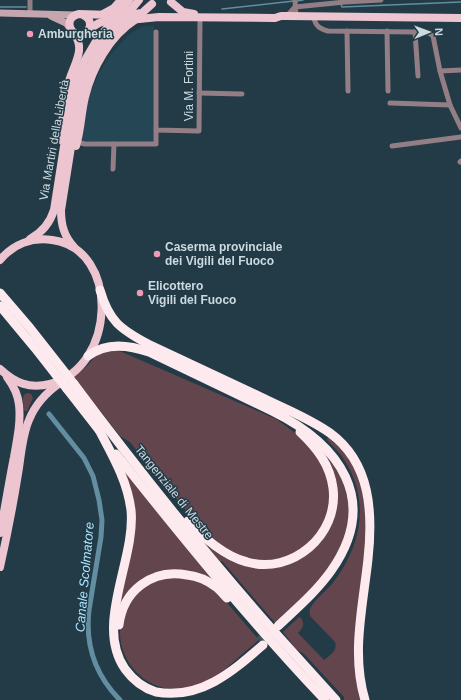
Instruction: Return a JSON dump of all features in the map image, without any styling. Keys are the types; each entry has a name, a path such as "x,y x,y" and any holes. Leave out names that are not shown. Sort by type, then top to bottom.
{"highway":[{"path":"100,290 104,304 110,315 121,328 127,332 148,344 311,422 324,429 346,448 363,477 368,494 370,519 368,556 359,643 360,680 365,700"},
{"name":"Tangenziale di Mestre","path":"0,294 30,328 97,426 145,490 205,564 264,633 325,700"},
{"name":"Tangenziale di Mestre","path":"0,306 35,348 71,386 226,576 336,700"},
{"path":"88,356 99,349 109,346 127,347 149,352 292,422 317,439 330,452 340,466 351,491 353,505 353,516 349,534 342,553 335,565 315,591 280,627 319,594 339,569 354,535 358,519 358,504 357,493 353,480 334,448 305,424 266,400"},
{"path":"133,462 150,476 194,528 229,555 246,562 259,564 271,564 291,559 306,551 322,535 331,514 334,502 334,490 329,471 317,450 299,431 272,411"},
{"path":"97,426 122,473 131,510 130,541 116,605 114,634 117,652 128,673 138,683 155,692 166,695 189,696 217,683 231,673 261,643 228,669 208,682 189,690 170,690 157,687 145,681 134,672 123,656 118,626 126,602 131,595 143,584 158,576 166,574 184,574 202,579 216,587 252,626 264,633"}],"main road":[{"path":"89,29 90,22 88,18 80,15 73,16 70,20 72,31 81,35 99,22 121,14 139,0"},
{"path":"153,2 153,12 155,15 162,17 168,16 171,12 172,7 170,0"},
{"path":"170,0 179,9 187,13 314,17 461,18"},
{"path":"47,15 142,13 153,2"},
{"path":"0,14 30,8 66,23 78,40 80,51 66,93 57,166 58,185"},
{"path":"121,14 200,18 275,18 288,16"},
{"path":"74,144 80,128 85,97 91,79 107,48 128,25 121,14"},
{"name":"Via Martiri della Libertà","path":"65,379 79,368 88,356 95,342 100,325 102,309 100,290 92,268 68,239 62,226 61,210 66,176 74,144 80,96 85,77 97,53 117,26 121,14"},
{"name":"Via Martiri della Libertà","path":"0,260 14,247 41,232 49,222 54,210 70,108 76,82 90,50 121,14"},
{"path":"100,61 126,33 136,26 148,23 190,22 200,18"},
{"path":"26,241 39,239 54,240 63,242 76,249"},
{"path":"1,370 17,382 31,386 50,384 65,379"},
{"path":"0,533 16,444 20,411 17,394 10,380 1,370"},
{"path":"0,567 28,421 32,412 43,398 65,379"}],"street":[{"path":"295,4 381,0"},
{"path":"288,16 295,4"},
{"path":"288,16 295,4"},
{"path":"314,17 316,25 322,30 328,31 415,32 433,36 440,71 450,104 461,128"},
{"name":"Via M. Fortini","path":"156,130 199,131 200,18"},
{"path":"347,31 348,91"},
{"path":"387,31 388,90"},
{"path":"74,144 156,144 156,32"},
{"path":"415,32 418,76"},
{"path":"440,71 461,70"},
{"path":"199,93 242,94"},
{"path":"390,103 450,104"},
{"path":"392,146 461,137"},
{"path":"113,169 114,144"}],"shaded area":[{"path":"154,26 153,143 84,141 82,139 90,93 100,71 111,54 128,36 142,27"},
{"path":"115,350 276,419 301,437 314,450 332,487 327,523 296,556 257,563 225,551 195,525 195,521 130,442 120,436 74,377 87,366 96,355 102,352"},
{"path":"27,393 31,394 33,398 27,411 25,411 23,398"},
{"path":"328,437 346,453 359,476 368,523 358,628 363,700 344,700 344,697 304,654 296,649 283,632 299,617 301,618 303,624 298,633 324,660 333,652 336,645 335,642 310,616 310,611 313,604 332,584 350,554 356,539 360,506 352,474 336,449 327,440"},
{"path":"324,451 341,476 350,506 346,536 326,574 276,624 209,548 211,547 232,559 292,562 334,518"},
{"path":"124,473 126,473 210,577 208,580 186,572 164,573 149,578 133,589 122,604 117,621 117,639 121,656 130,671 144,684 161,692 170,694 192,693 222,677 233,669 219,681 202,690 193,693 183,695 174,695 165,694 153,690 142,684 130,672 126,667 121,657 117,647 116,614 129,555 132,521 131,501"},
{"path":"171,577 194,579 216,590 259,640 215,677 199,685 184,689 163,688 144,679 129,663 121,644 120,629 122,621 134,598 148,585"}],"waterway":[{"path":"297,1 303,0"},
{"path":"222,9 294,1"},
{"path":"341,4 342,7 461,2"},
{"path":"0,7 26,7"},
{"name":"Canale Scolmatore","path":"49,414 84,458 93,476 99,500 102,520 101,537 89,610 88,623 90,647 98,670 111,690 120,700"}],"tunnel":[{"path":"259,641 271,632"}],"place":[{"name":"Amburgheria","path":"30,34"},
{"name":"Caserma provinciale dei Vigili del Fuoco","path":"157,254"},
{"name":"Elicottero Vigili del Fuoco","path":"140,293"}]}
